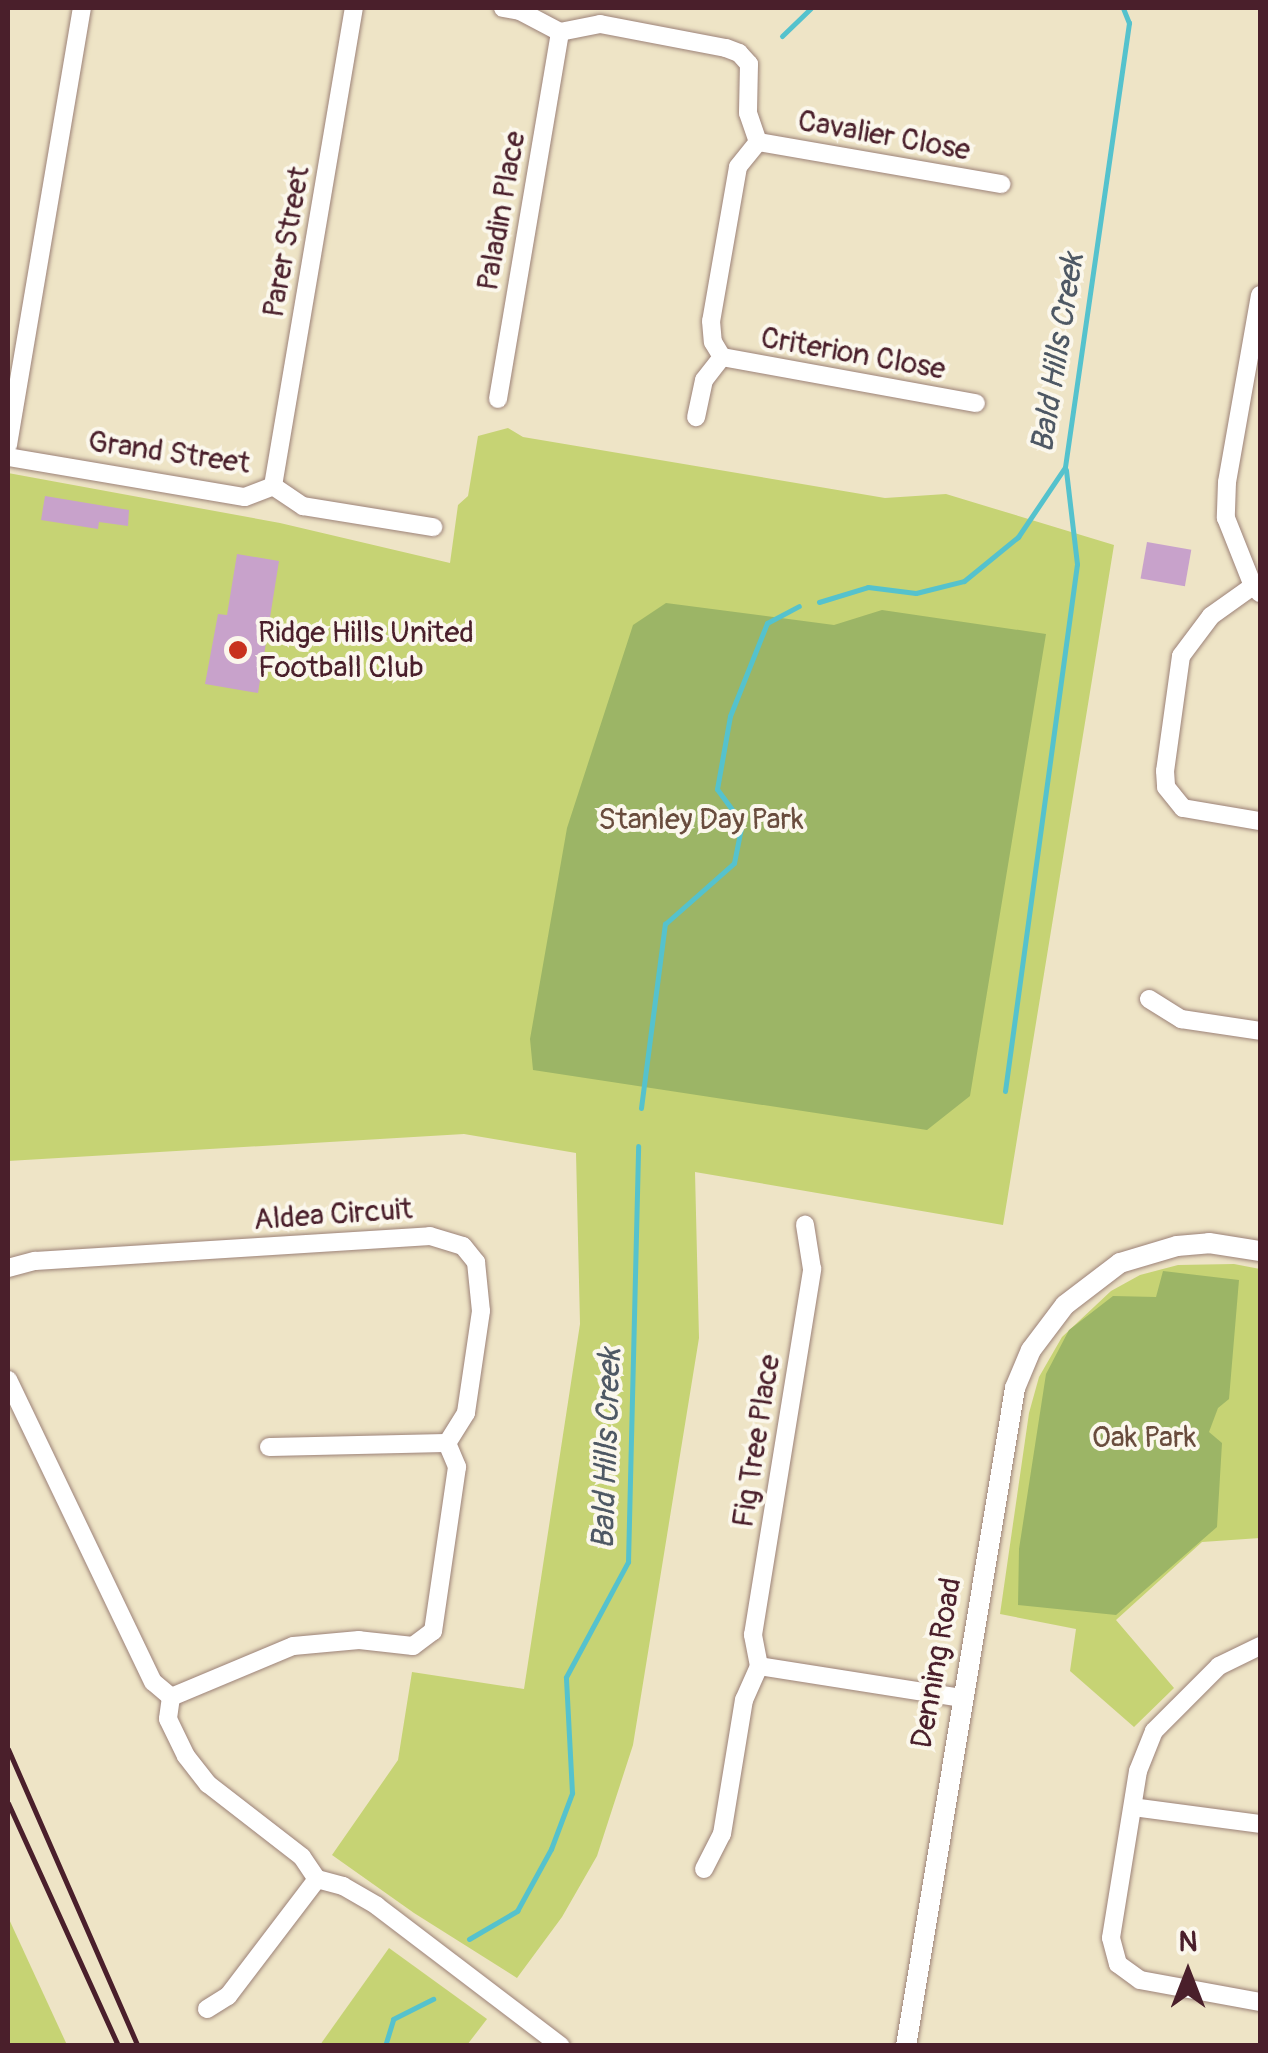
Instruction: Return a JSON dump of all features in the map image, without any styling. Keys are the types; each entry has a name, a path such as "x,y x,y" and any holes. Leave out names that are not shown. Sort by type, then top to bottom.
{"street":[{"path":"8,445 82,8"},
{"name":"Parer Street","path":"273,486 354,8"},
{"path":"503,8 520,11 560,32 600,24 739,52 749,64 748,113 758,142 738,167 711,320 713,342 722,357 704,380 696,417"},
{"name":"Paladin Place","path":"498,399 560,32"},
{"name":"Cavalier Close","path":"758,142 1001,184"},
{"path":"1260,295 1227,482 1226,518 1257,589 1210,616 1180,656 1164,772 1166,787 1183,808 1260,821"},
{"name":"Criterion Close","path":"722,357 976,403"},
{"name":"Grand Street","path":"8,458 245,497 273,486 302,506 434,527"},
{"path":"1150,998 1181,1019 1260,1031"},
{"name":"Fig Tree Place","path":"759,1666 753,1636 812,1269 805,1225"},
{"name":"Aldea Circuit","path":"8,1268 35,1261 430,1236 464,1246 476,1262 481,1311 466,1413 447,1443"},
{"name":"Denning Road","path":"906,2046 1015,1388 1031,1350 1065,1304 1120,1263 1176,1246 1220,1244 1260,1251"},
{"path":"8,1380 153,1682 171,1697"},
{"path":"171,1697 293,1646 359,1640 413,1646 433,1631 457,1467 447,1443 269,1447"},
{"path":"1260,1646 1219,1666 1154,1731 1138,1771 1111,1938 1118,1964 1140,1980 1260,2002"},
{"path":"704,1869 722,1834 744,1700 759,1666 962,1698"},
{"path":"171,1697 168,1719 186,1756 208,1784 302,1856 317,1879 343,1886 377,1906 561,2046"},
{"path":"1134,1807 1260,1824"},
{"path":"207,2009 228,1996 317,1879"}],"green space":[{"name":"Stanley Day Park","path":"508,428 523,437 885,498 946,494 1114,545 1003,1225 695,1172 699,1338 633,1745 597,1856 562,1917 517,1978 332,1855 398,1760 412,1672 524,1689 580,1324 576,1153 464,1134 8,1161 8,473 280,523 450,563 458,505 468,496 478,436"},
{"path":"666,603 834,625 882,610 1046,634 970,1096 927,1130 533,1070 530,1039 567,828 633,625"},
{"name":"Oak Park","path":"1234,1264 1260,1269 1260,1538 1202,1542 1116,1620 1174,1688 1134,1727 1070,1671 1076,1629 1000,1614 1029,1413 1039,1377 1062,1337 1111,1291 1140,1275 1178,1265"},
{"name":"Oak Park","path":"1163,1271 1239,1280 1229,1399 1218,1408 1209,1432 1222,1443 1217,1527 1116,1615 1018,1605 1019,1549 1046,1374 1069,1330 1113,1296 1156,1297"},
{"path":"8,1917 67,2045 8,2045"},
{"path":"389,1948 487,2019 467,2045 320,2045"}],"building":[{"path":"45,496 129,510 128,526 99,522 98,529 41,520"},
{"path":"1147,542 1191,550 1185,586 1141,578"},
{"name":"Ridge Hills United Football Club","path":"237,554 279,561 258,693 205,684 218,614 227,615"}],"waterway":[{"path":"782,36 811,8"},
{"name":"Bald Hills Creek","path":"819,602 868,587 916,593 964,581 1018,537 1065,467 1129,23 1123,8"},
{"path":"1005,1091 1077,564 1066,470"},
{"name":"Bald Hills Creek","path":"641,1108 665,924 734,863 742,823 717,789 730,716 767,623 799,606"},
{"name":"Bald Hills Creek","path":"469,1939 517,1911 551,1849 572,1793 566,1677 628,1562 638,1146"},
{"name":"Bald Hills Creek","path":"385,2046 393,2019 433,1999"}],"railway":[{"path":"8,1749 138,2046"},
{"path":"8,1803 118,2046"}],"place":[{"name":"Ridge Hills United Football Club","path":"238,650"}]}
